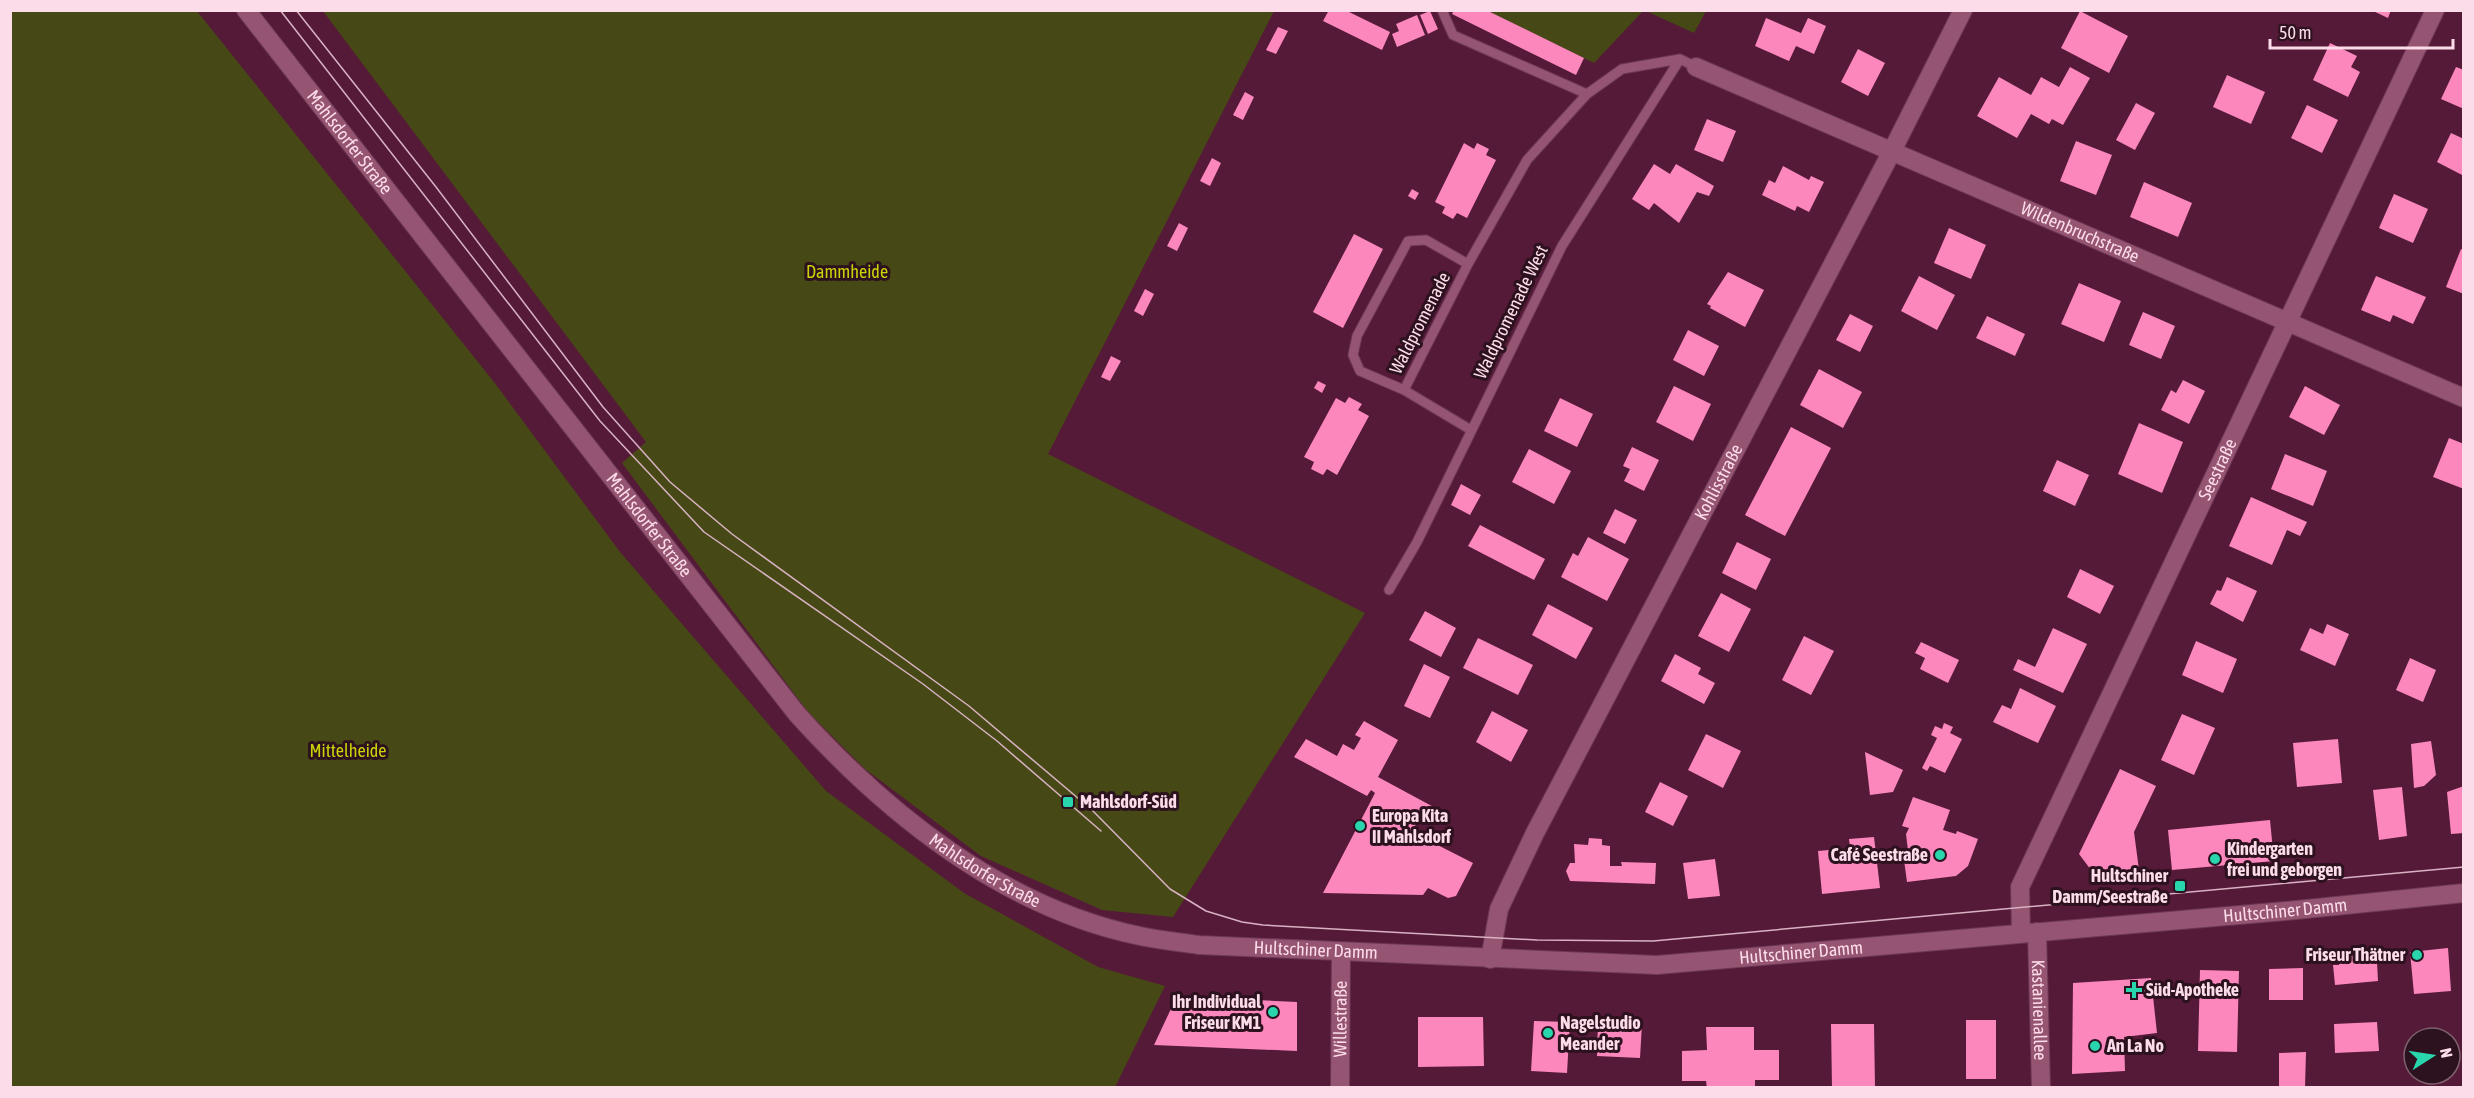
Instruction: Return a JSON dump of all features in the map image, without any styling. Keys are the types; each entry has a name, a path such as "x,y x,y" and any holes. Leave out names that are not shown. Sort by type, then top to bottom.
{"street":[{"name":"Mahlsdorfer Straße","path":"246,10 772,685 835,756 928,835 976,868 1040,902 1139,936"},
{"name":"Kohlisstraße","path":"1490,959 1499,909 1534,833 1891,153 1963,10"},
{"name":"Seestraße","path":"2029,932 2020,887 2435,10"},
{"name":"Wildenbruchstraße","path":"1688,63 1891,153 2463,398"},
{"name":"Hultschiner Damm","path":"1139,936 1198,945 1657,965 2463,893"},
{"name":"Kastanienallee","path":"2029,932 2041,1088"},
{"name":"Willestraße","path":"1340,1088 1341,952"}],"lane":[{"path":"1442,10 1453,35 1587,94"},
{"name":"Waldpromenade","path":"1468,264 1426,240 1408,242 1357,336 1353,355 1360,371 1404,390 1468,264 1527,160 1587,94 1622,69 1688,63"},
{"name":"Waldpromenade West","path":"1389,590 1417,542 1562,246 1688,63"},
{"path":"1404,390 1472,430"}],"green space":[{"name":"Mittelheide","path":"10,11 197,11 494,382 620,552 826,791 964,893 1098,967 1165,986 1115,1087 11,1087"},
{"name":"Dammheide","path":"323,11 1274,11 1048,454 1365,613 1173,917 1102,910 981,856 865,769 808,712 622,463 646,442"},
{"path":"1487,11 1643,11 1594,63"},
{"path":"1646,11 1706,11 1694,33"}],"building":[{"path":"1329,10 1345,10 1390,32 1382,50 1323,21"},
{"path":"1454,10 1486,10 1584,58 1576,75 1452,14"},
{"path":"2371,10 2391,10 2388,18"},
{"path":"1430,11 1438,29 1428,34 1420,15"},
{"path":"2080,11 2128,36 2109,73 2061,48"},
{"path":"1417,15 1425,35 1397,47 1392,34 1399,31 1396,24"},
{"path":"1766,18 1801,33 1808,18 1826,26 1814,54 1796,46 1789,61 1755,46"},
{"path":"1278,27 1288,31 1276,54 1266,50"},
{"path":"2330,43 2357,56 2351,67 2360,72 2348,97 2313,80"},
{"path":"1858,49 1885,63 1868,96 1841,82"},
{"path":"2070,67 2090,78 2063,125 2052,119 2049,124 2031,114 2017,138 1977,116 1999,77 2031,95 2041,77 2059,87"},
{"path":"2456,67 2464,70 2464,109 2441,99"},
{"path":"2227,75 2265,92 2251,124 2213,107"},
{"path":"1245,92 1254,97 1243,120 1233,115"},
{"path":"2136,103 2155,113 2135,150 2116,140"},
{"path":"2307,105 2338,120 2322,153 2291,138"},
{"path":"1707,119 1736,131 1723,162 1694,150"},
{"path":"2451,133 2464,139 2464,176 2437,162"},
{"path":"2076,141 2112,155 2096,195 2060,181"},
{"path":"1464,143 1474,149 1477,143 1489,149 1486,155 1496,160 1467,218 1457,213 1453,219 1442,213 1445,207 1435,202"},
{"path":"1212,158 1221,163 1210,186 1200,181"},
{"path":"1654,164 1670,174 1676,164 1714,186 1709,196 1697,192 1679,223 1654,203 1649,210 1632,199"},
{"path":"1783,166 1809,180 1811,176 1824,182 1809,212 1797,206 1795,211 1762,195 1769,180 1775,183"},
{"path":"2144,182 2192,203 2178,237 2130,217"},
{"path":"1412,189 1419,193 1415,200 1408,196"},
{"path":"2394,194 2428,209 2413,243 2379,228"},
{"path":"1179,223 1188,228 1177,251 1167,246"},
{"path":"1949,228 1986,245 1971,279 1934,263"},
{"path":"1354,234 1383,249 1343,328 1313,312"},
{"path":"2461,249 2464,250 2464,294 2446,287"},
{"path":"1728,272 1764,290 1745,327 1710,308 1711,306 1707,304"},
{"path":"1919,276 1955,295 1937,330 1901,311"},
{"path":"2376,276 2426,297 2413,324 2393,315 2390,322 2361,310"},
{"path":"2079,283 2121,301 2104,342 2061,324"},
{"path":"1145,289 1154,294 1143,316 1134,311"},
{"path":"2143,312 2175,326 2161,359 2129,345"},
{"path":"1850,314 1873,326 1860,352 1836,340"},
{"path":"1987,316 2025,334 2015,356 1976,338"},
{"path":"1688,330 1719,346 1704,376 1673,360"},
{"path":"1111,356 1121,361 1110,381 1101,377"},
{"path":"1819,369 1862,392 1843,428 1800,405"},
{"path":"2183,380 2205,391 2189,424 2161,410 2171,390 2176,393"},
{"path":"1318,381 1326,385 1322,393 1314,388"},
{"path":"1674,386 1711,404 1693,441 1656,422"},
{"path":"2305,386 2340,405 2324,435 2289,417"},
{"path":"1349,397 1362,404 1358,410 1369,416 1337,475 1327,469 1323,475 1311,469 1314,462 1304,457 1336,398 1345,403"},
{"path":"1560,398 1593,414 1577,447 1544,431"},
{"path":"2139,423 2183,442 2162,493 2118,474"},
{"path":"1791,427 1831,448 1785,536 1745,515"},
{"path":"2449,438 2464,444 2464,489 2433,477"},
{"path":"1632,447 1659,460 1644,491 1624,481 1630,469 1623,466"},
{"path":"1529,449 1571,471 1554,504 1512,482"},
{"path":"2285,454 2327,471 2313,506 2271,489"},
{"path":"2057,460 2089,475 2075,506 2043,491"},
{"path":"1461,484 1481,495 1470,515 1451,505"},
{"path":"2251,497 2307,522 2300,536 2287,530 2272,565 2229,546"},
{"path":"1615,509 1637,520 1625,544 1603,533"},
{"path":"1480,525 1545,559 1534,580 1468,546"},
{"path":"1588,537 1629,559 1607,601 1561,577 1573,553 1578,556"},
{"path":"1737,542 1771,559 1756,590 1722,573"},
{"path":"2080,569 2114,586 2100,614 2067,597"},
{"path":"2227,577 2257,591 2243,622 2210,604 2217,590 2221,591"},
{"path":"1721,593 1751,609 1729,652 1698,636"},
{"path":"1548,604 1593,628 1576,659 1532,635"},
{"path":"1425,611 1456,628 1441,657 1409,640"},
{"path":"2327,624 2349,634 2335,666 2300,650 2310,628 2323,634"},
{"path":"2053,628 2087,644 2063,693 2013,670 2018,659 2035,667"},
{"path":"1804,636 1834,651 1811,695 1782,680"},
{"path":"1478,638 1533,665 1518,695 1463,668"},
{"path":"2196,641 2237,659 2223,693 2182,675"},
{"path":"1921,642 1959,660 1948,683 1920,669 1925,658 1915,653"},
{"path":"1675,654 1701,668 1698,674 1715,683 1704,704 1661,681"},
{"path":"2410,658 2436,670 2423,702 2396,690"},
{"path":"1424,664 1450,677 1430,718 1404,706"},
{"path":"2020,688 2056,706 2038,743 1993,722 2002,705 2011,709"},
{"path":"1492,711 1528,730 1511,762 1476,742"},
{"path":"2182,714 2215,728 2194,775 2161,760"},
{"path":"1364,721 1398,740 1378,777 1441,811 1436,821 1421,814 1412,832 1473,863 1456,896 1448,898 1428,888 1423,895 1323,893 1375,793 1371,790 1367,796 1294,757 1306,739 1337,756 1343,744 1354,750 1361,738 1355,735"},
{"path":"1944,723 1953,727 1950,733 1962,739 1945,773 1930,766 1927,771 1922,768 1937,738 1931,735 1935,726 1942,729"},
{"path":"1706,734 1741,751 1723,788 1688,770"},
{"path":"2338,739 2342,783 2297,787 2293,743"},
{"path":"2431,741 2436,775 2424,786 2414,788 2411,744"},
{"path":"1865,752 1903,770 1893,792 1870,795"},
{"path":"2120,769 2156,786 2134,832 2139,870 2094,874 2079,854"},
{"path":"1660,782 1688,796 1673,826 1645,812"},
{"path":"2464,786 2464,833 2451,834 2447,792"},
{"path":"2402,787 2407,836 2379,840 2373,790"},
{"name":"Café Seestraße","path":"1913,797 1950,810 1943,830 1956,834 1957,831 1978,839 1968,866 1956,876 1907,882 1904,860 1909,859 1906,834 1909,828 1902,826"},
{"path":"2270,820 2274,861 2172,870 2168,830"},
{"path":"1874,837 1880,888 1822,894 1818,851 1850,848 1849,839"},
{"path":"1589,838 1602,839 1602,845 1610,846 1610,866 1622,866 1621,862 1656,863 1655,884 1570,881 1566,871 1570,863 1575,863 1574,844 1588,845"},
{"path":"1715,859 1720,896 1688,899 1683,863"},
{"path":"2448,948 2451,991 2414,994 2410,952"},
{"path":"2367,950 2367,962 2377,962 2378,981 2335,985 2333,965 2339,965 2338,953"},
{"path":"2303,968 2303,1000 2269,1000 2269,969"},
{"path":"2200,970 2239,971 2237,1052 2198,1051"},
{"path":"2151,978 2157,1033 2124,1037 2125,1071 2072,1074 2073,983"},
{"path":"1177,996 1297,1002 1297,1051 1154,1045"},
{"path":"1418,1017 1483,1017 1484,1066 1418,1067"},
{"path":"1966,1020 1996,1020 1996,1079 1966,1079"},
{"path":"1534,1021 1570,1022 1567,1073 1531,1071"},
{"path":"2377,1022 2379,1051 2335,1053 2334,1024"},
{"path":"1598,1023 1642,1024 1640,1058 1597,1056"},
{"path":"1831,1024 1874,1024 1875,1088 1832,1088"},
{"path":"1706,1027 1754,1027 1754,1050 1779,1050 1779,1080 1755,1080 1755,1088 1707,1088 1706,1081 1682,1081 1682,1051 1707,1050"},
{"path":"2306,1052 2305,1088 2279,1088 2279,1053"}],"tram line":[{"path":"280,10 600,421 704,532 923,684 997,741 1101,831"},
{"path":"296,10 436,187 603,407 670,482 732,534 969,706 1092,810 1170,889 1206,911 1242,922 1263,925 1537,940 1653,941 2464,867"}],"place":[{"name":"Mahlsdorf-Süd","path":"1068,802"},
{"name":"Europa Kita II Mahlsdorf","path":"1360,826"},
{"name":"Café Seestraße","path":"1940,855"},
{"name":"Kindergarten frei und geborgen","path":"2215,859"},
{"name":"Hultschiner Damm/Seestraße","path":"2180,886"},
{"name":"Friseur Thätner","path":"2417,955"},
{"name":"Süd-Apotheke","path":"2134,990"},
{"name":"Ihr Individual Friseur KM1","path":"1273,1012"},
{"name":"Nagelstudio Meander","path":"1548,1033"},
{"name":"An La No","path":"2095,1046"}]}
